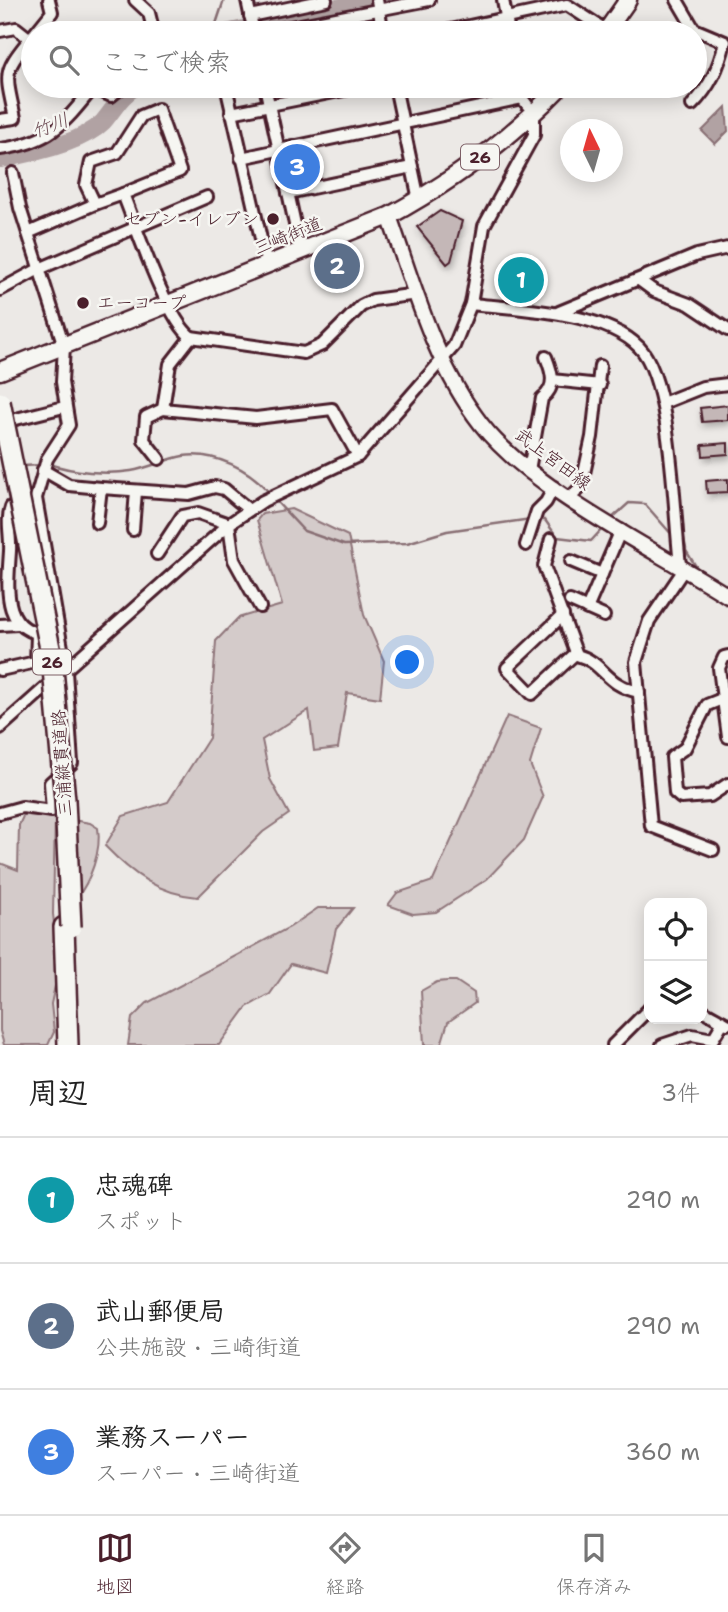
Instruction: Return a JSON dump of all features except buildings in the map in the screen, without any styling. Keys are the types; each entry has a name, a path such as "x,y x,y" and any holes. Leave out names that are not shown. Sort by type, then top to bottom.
{"highway":[{"name":"三浦縦貫道路","path":"0,401 52,658 64,777 72,1039"},
{"name":"三浦縦貫道路","path":"0,425 31,574 53,707 68,927"}],"main road":[{"path":"614,21 628,0"},
{"name":"三崎街道","path":"0,371 389,216 419,200 511,135 549,98"},
{"name":"武上宮田線","path":"389,216 442,361 481,424 529,470 728,596"}],"street":[{"path":"45,21 52,12 49,0"},
{"path":"135,0 149,13 151,21"},
{"path":"247,0 252,21"},
{"path":"250,16 326,0"},
{"path":"308,21 378,5 429,0"},
{"path":"503,0 506,19"},
{"path":"677,0 687,21"},
{"path":"496,21 567,5 590,21"},
{"path":"0,31 16,28 21,30"},
{"path":"707,36 725,42 720,64 707,88"},
{"path":"0,120 15,118 6,74 9,64 21,50"},
{"path":"0,149 30,144 58,130 83,98"},
{"path":"228,98 246,181 250,182 267,265"},
{"path":"268,98 301,252"},
{"path":"231,113 304,98"},
{"path":"398,98 419,200"},
{"path":"241,158 403,123 498,98"},
{"path":"0,728 229,524 249,510 358,456 442,361 462,332 471,304 480,236 534,135 534,114 525,98"},
{"path":"692,105 699,98"},
{"path":"28,233 180,171 158,109 141,116 117,153 91,162 86,186 95,204"},
{"path":"288,193 412,167"},
{"path":"0,813 22,807 52,811 50,783 72,763 66,671 36,503 43,470 69,425 62,382 65,346 28,233 13,173"},
{"path":"123,194 169,304 182,330 191,337 304,353 322,345 361,306 373,300 417,294"},
{"path":"0,290 39,269 207,197"},
{"path":"559,312 696,255 728,248"},
{"path":"639,280 654,291 689,304 728,330"},
{"path":"471,304 559,312 609,328 639,347 663,403 682,567 649,621 636,662 650,826 713,850"},
{"path":"163,409 170,364 191,337"},
{"path":"529,470 542,398 550,392 552,380 546,357"},
{"path":"570,498 581,487 600,385 600,366"},
{"path":"552,380 600,385"},
{"path":"663,403 703,387 728,384"},
{"path":"0,425 64,407"},
{"path":"159,459 144,440 146,417 163,409 256,418 332,409 358,456"},
{"path":"43,470 69,485 189,494 215,487 224,489 249,510"},
{"path":"526,545 536,517 554,487"},
{"path":"97,523 101,488"},
{"path":"133,530 136,491"},
{"path":"18,624 5,595 10,550 8,514 11,508 36,503"},
{"path":"157,554 182,516 188,513 229,524"},
{"path":"229,524 234,560 260,607"},
{"path":"587,609 602,574 612,524"},
{"path":"551,539 544,566 576,653 591,659 619,688 639,691"},
{"path":"571,561 602,574"},
{"path":"570,601 604,616"},
{"path":"563,615 507,668 532,694 576,653"},
{"path":"0,625 18,624 37,635 59,636"},
{"path":"0,670 36,663 37,635"},
{"path":"728,656 724,657 719,667 728,737"},
{"path":"722,699 707,705 685,748 672,757 675,793 681,798 710,796 728,785"},
{"path":"662,1045 692,1035 713,1039 726,1023 707,1013"},
{"path":"613,1045 644,1014"}],"shaded area":[{"path":"726,107 728,131 715,144 702,131"},
{"path":"291,509 348,536 364,615 384,661 380,698 347,693 338,748 314,751 309,710 262,740 270,779 289,814 263,832 198,897 171,892 136,874 105,846 123,816 168,802 209,738 216,641 238,618 282,605 257,520 262,514"},
{"path":"507,716 541,728 530,764 543,797 524,840 487,879 436,912 413,914 388,905 397,893 433,881"},
{"path":"24,814 55,817 53,914 59,967 51,1004 54,1032 48,1045 4,1045 0,1031 0,863 18,870 19,825"},
{"path":"73,820 90,823 98,828 99,837 94,865 76,899"},
{"path":"318,908 353,908 336,929 326,973 291,964 270,994 247,1007 219,1045 128,1045 132,1018 147,1003 290,927"},
{"path":"456,981 474,993 475,1003 448,1022 441,1045 424,1045 421,991 437,982"}],"waterway":[{"path":"217,21 224,0"},
{"name":"竹川","path":"279,21 372,0"},
{"name":"竹川","path":"0,159 40,151 82,136 103,122 122,98"},
{"path":"50,464 79,471 111,473 138,470 183,456 207,456 243,470 270,494"},
{"path":"22,466 43,465"},
{"path":"274,499 304,531 344,545 407,543 447,531 531,519"},
{"path":"610,520 629,503 645,504 673,536"},
{"path":"538,520 545,520 557,537 591,541 603,528"},
{"path":"682,528 686,549"},
{"path":"683,546 697,568 728,588"}],"place":[{"name":"業務スーパー","path":"297,167"},
{"name":"セブン-イレブン","path":"273,219"},
{"name":"武山郵便局","path":"337,266"},
{"name":"忠魂碑","path":"521,280"},
{"name":"エーコープ","path":"83,303"}]}
